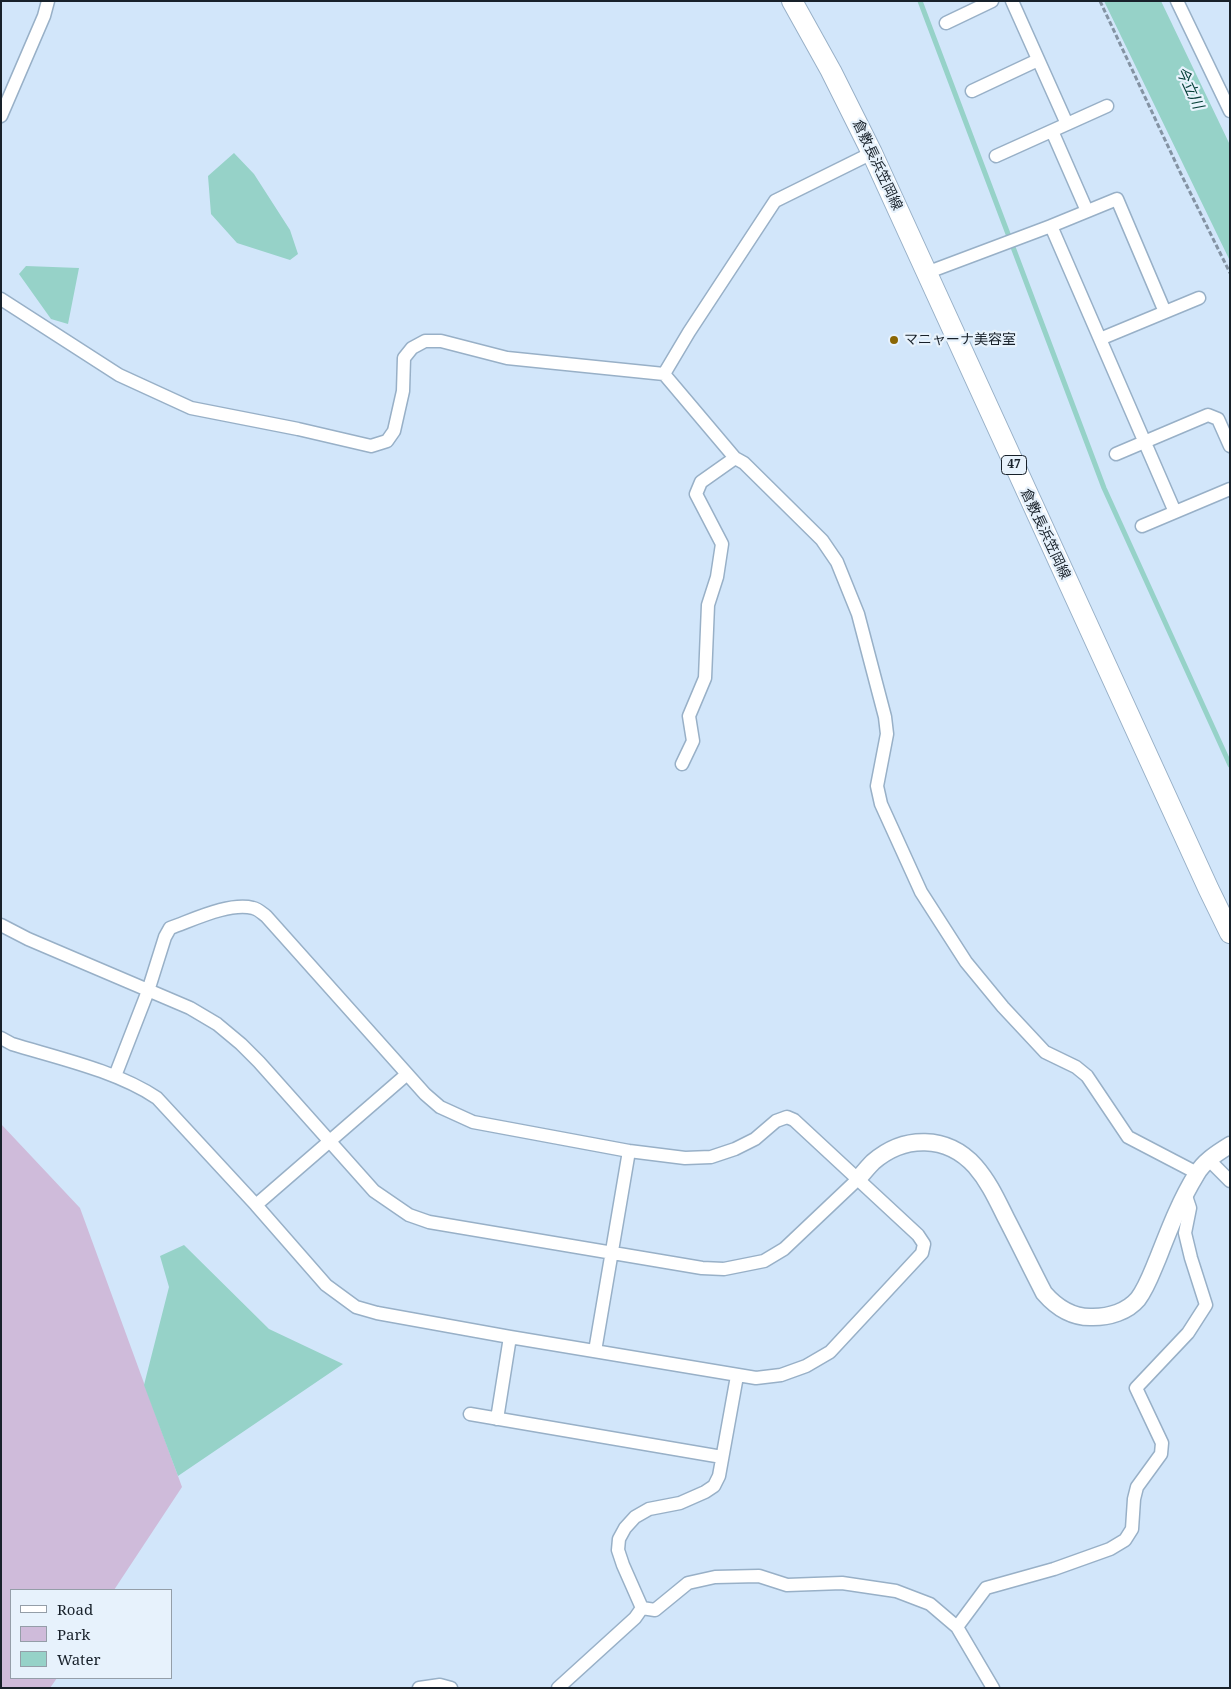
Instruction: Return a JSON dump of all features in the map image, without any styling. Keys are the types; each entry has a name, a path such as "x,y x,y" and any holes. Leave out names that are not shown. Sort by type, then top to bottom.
{"main road":[{"name":"倉敷長浜笠岡線","path":"792,1 832,71 872,153 1204,881 1230,932"}],"street":[{"path":"1,116 44,16 48,1"},
{"path":"946,23 992,1"},
{"path":"1012,1 1067,124"},
{"path":"1177,1 1230,111"},
{"path":"972,91 1038,60"},
{"path":"996,156 1107,106"},
{"path":"1052,131 1087,211"},
{"path":"664,374 688,332 776,201 872,153"},
{"path":"926,273 1117,199 1165,312"},
{"path":"1050,226 1175,512"},
{"path":"1100,339 1199,298"},
{"path":"1,300 120,375 191,408 298,428 371,446 387,441 394,431 404,391 404,358 412,348 425,341 441,341 506,358 664,374 735,458 744,464 822,540 837,562 858,614 887,734 877,786 881,804 921,892 966,962 1003,1007 1045,1052 1076,1067 1087,1076 1128,1137 1197,1172"},
{"path":"1116,454 1208,415 1218,419 1230,446"},
{"path":"682,764 693,741 689,716 705,678 708,605 718,576 722,544 696,494 701,482 735,458"},
{"path":"1142,526 1230,489"},
{"path":"1,1038 12,1044 115,1076 144,1089 156,1098 256,1205 326,1285 356,1307 377,1313 510,1338 738,1376 756,1378 781,1375 806,1366 830,1352 922,1252 924,1244 918,1235 858,1179 794,1120 787,1117 776,1121 755,1139 735,1149 711,1157 685,1158 629,1151 473,1122 440,1107 406,1075 266,916 255,908 226,909 170,928 165,937 148,990 115,1076"},
{"path":"1,925 28,939 190,1008 217,1024 259,1062 374,1191 409,1215 430,1222 611,1254 702,1268 724,1269 764,1261 784,1249 874,1162 910,1142 927,1142 943,1145 961,1153 975,1166 988,1182 1044,1293 1053,1304 1064,1311 1091,1318 1108,1316 1123,1310 1137,1300 1147,1285 1185,1193 1197,1172 1209,1160 1230,1145"},
{"path":"256,1205 406,1075"},
{"path":"595,1351 629,1151"},
{"path":"1209,1160 1230,1182"},
{"path":"957,1627 986,1588 1054,1569 1110,1549 1125,1540 1132,1529 1137,1486 1161,1454 1162,1444 1136,1388 1188,1333 1206,1306 1185,1233 1190,1208 1185,1193"},
{"path":"497,1419 510,1338"},
{"path":"642,1608 618,1550 619,1539 625,1528 635,1517 649,1509 680,1503 714,1486 719,1476 738,1376"},
{"path":"470,1414 722,1458"},
{"path":"642,1608 655,1610 688,1583 715,1577 759,1576 787,1585 842,1583 896,1591 930,1604 957,1627 993,1688"},
{"path":"558,1688 635,1618 642,1608"},
{"path":"419,1688 440,1685 452,1688"}],"path":[{"path":"1100,1 1230,273"}],"green space":[{"path":"1,1124 80,1208 182,1487 115,1589 10,1589 10,1679 56,1679 50,1688 1,1688"}],"water":[{"name":"今立川","path":"1104,1 1161,1 1230,145 1230,261"},
{"path":"234,153 254,174 290,230 298,254 290,260 237,243 211,214 208,176"},
{"path":"26,266 79,268 68,324 51,319 19,274"},
{"path":"184,1245 269,1329 343,1364 178,1476 144,1385 169,1287 160,1256"}],"waterway":[{"path":"920,1 1104,488 1230,765"}],"place":[{"name":"マニャーナ美容室","path":"894,340"}]}
